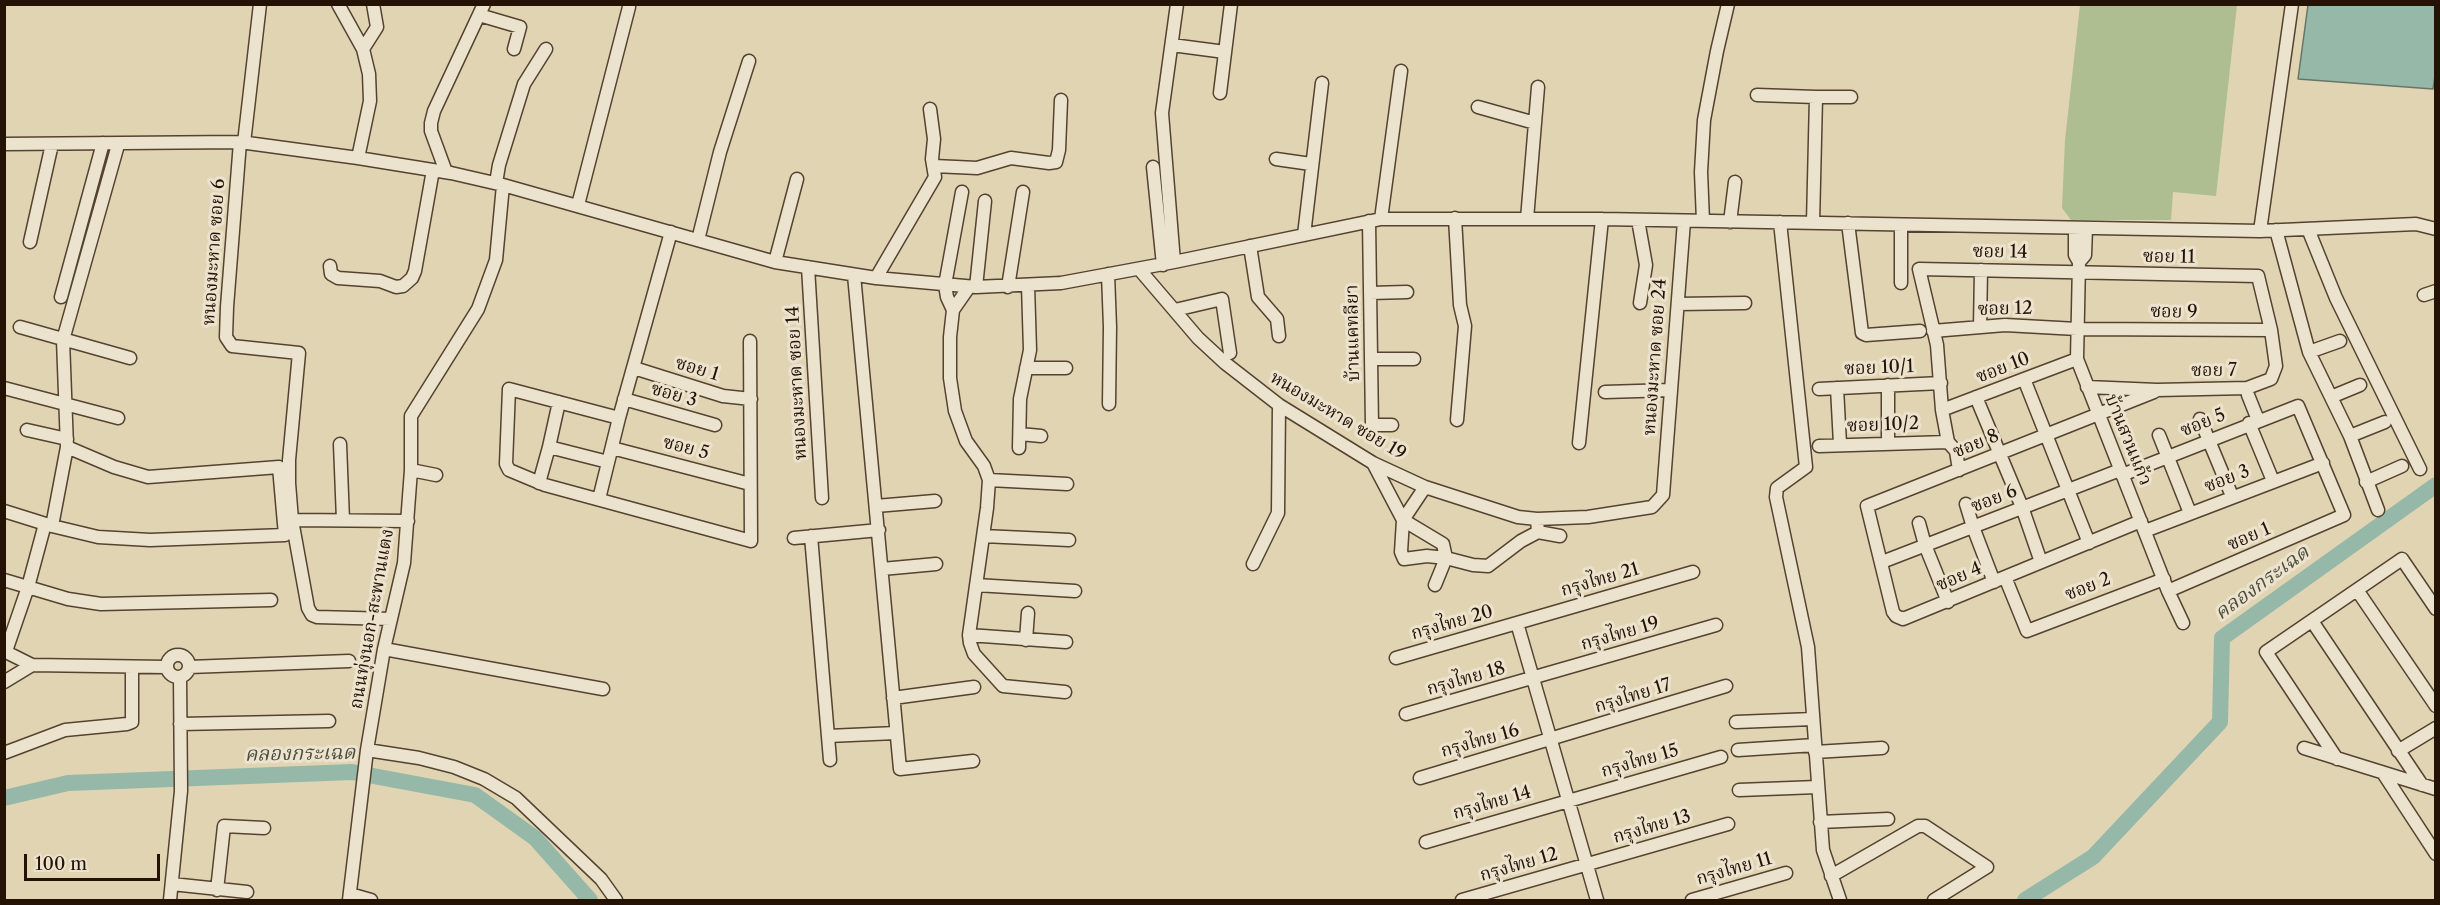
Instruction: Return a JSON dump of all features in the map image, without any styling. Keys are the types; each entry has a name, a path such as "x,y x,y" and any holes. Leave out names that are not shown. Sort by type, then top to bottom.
{"street":[{"path":"242,143 260,4"},
{"path":"338,4 363,49 369,74 370,101 358,158"},
{"path":"363,49 377,27 374,4"},
{"path":"1168,263 1162,123 1177,4"},
{"path":"1220,93 1231,4"},
{"path":"1703,221 1701,172 1704,120 1728,4"},
{"path":"2260,231 2292,4"},
{"path":"578,205 629,7"},
{"path":"446,172 431,131 431,123 434,111 481,10 520,27 514,49"},
{"path":"1172,45 1225,52"},
{"name":"ถนนทุ่งนอก-สะพานแตง","path":"349,897 367,754 384,649 404,563 411,470 411,416 478,309 496,260 502,155 524,84 546,49"},
{"path":"698,240 720,152 749,61"},
{"name":"บ้านแคทลียา","path":"1392,425 1372,425 1370,293 1375,220 1401,71"},
{"path":"1304,235 1311,164 1323,83"},
{"path":"1527,219 1538,87"},
{"path":"1757,95 1851,97"},
{"path":"1813,223 1816,97"},
{"path":"934,166 977,168 1011,158 1056,162 1059,157 1061,100"},
{"path":"1478,107 1534,123"},
{"path":"876,278 936,174 932,159 934,139 930,109"},
{"path":"61,297 103,143"},
{"path":"4,144 242,143 358,158 446,172 499,184 775,262 876,278 973,287 1060,283 1375,220 1602,219 2260,231 2416,224 2436,229"},
{"name":"หนองมะหาด ซอย 6","path":"242,143 226,338 232,346 299,353 289,460 292,520 309,612 317,617 391,619"},
{"path":"30,242 52,144"},
{"path":"118,144 63,340 67,443 49,525 5,651 32,665 166,667"},
{"path":"1276,159 1311,164"},
{"path":"1153,167 1168,263"},
{"path":"330,266 331,274 338,278 380,281 396,287 403,286 412,278 433,170"},
{"path":"775,262 797,179"},
{"path":"1730,222 1735,182"},
{"path":"962,192 945,285 953,310 949,357 950,378 955,411 966,441 984,466 989,480 969,635 974,654 1003,686 1065,692"},
{"path":"1008,287 1023,192"},
{"path":"953,310 973,287 985,201"},
{"path":"1455,218 1460,304 1466,326 1457,420"},
{"path":"1579,443 1602,219"},
{"path":"1638,220 1646,265 1640,303"},
{"name":"หนองมะหาด ซอย 24","path":"1663,495 1684,221"},
{"path":"1780,222 1806,467 1777,488 1776,497 1808,647 1823,850 1840,900"},
{"path":"1848,223 1862,333 1866,335 1920,331"},
{"path":"1901,225 1902,283"},
{"name":"บ้านสวนแก้ว","path":"2080,228 2085,255 2079,267 2077,359 2183,623"},
{"path":"2276,230 2309,352 2350,436 2378,510"},
{"path":"2308,230 2336,298 2420,469"},
{"path":"599,499 624,399 672,232"},
{"path":"1250,246 1258,297 1276,319 1279,336"},
{"name":"หนองมะหาด ซอย 14","path":"808,267 822,498"},
{"name":"ซอย 14","path":"1933,331 1919,268 1981,270 2079,267"},
{"name":"ซอย 11","path":"2079,267 2258,276"},
{"name":"หนองมะหาด ซอย 19","path":"1139,269 1198,338 1225,363 1279,405 1373,463 1425,487 1518,517 1537,519 1588,517 1652,507 1663,495"},
{"path":"1980,327 1981,270"},
{"path":"854,274 900,769 973,761"},
{"path":"1108,274 1109,404"},
{"name":"ซอย 7","path":"2087,387 2157,390 2247,388 2271,379 2276,366 2271,330 2258,276"},
{"path":"1019,448 1020,399 1030,350 1028,285"},
{"path":"1370,293 1407,292"},
{"path":"1175,310 1222,299 1230,353"},
{"path":"1678,304 1745,303"},
{"name":"ซอย 12","path":"1933,331 2005,325 2077,328"},
{"path":"20,327 130,358"},
{"name":"ซอย 9","path":"2077,328 2271,330"},
{"path":"1933,331 1941,383 1942,410 1948,442 1956,451 1959,470"},
{"path":"619,418 509,389 506,464 509,470 539,483 751,541 750,341"},
{"path":"2309,352 2340,341"},
{"path":"1371,359 1413,359"},
{"name":"ซอย 10","path":"1942,410 2077,359"},
{"name":"ซอย 1","path":"633,368 723,396 751,399"},
{"path":"1026,368 1066,368"},
{"path":"2024,379 2088,543"},
{"name":"ซอย 10/1","path":"1819,389 1941,383"},
{"path":"2331,397 2360,385"},
{"path":"1888,386 1888,443"},
{"path":"1837,387 1840,444"},
{"path":"4,388 118,418"},
{"path":"1605,392 1671,390"},
{"name":"ซอย 7","path":"2098,414 2157,390"},
{"path":"2248,395 2253,421 2273,481"},
{"path":"1976,397 2022,507 2041,562"},
{"name":"ซอย 3","path":"624,399 715,425"},
{"path":"539,483 559,402"},
{"path":"1253,564 1278,513 1279,405"},
{"name":"ซอย 5","path":"2121,472 2298,406 2323,463"},
{"name":"ซอย 8","path":"1867,506 2098,414"},
{"path":"2200,419 2232,496"},
{"path":"2350,436 2385,422"},
{"path":"4,511 49,525 114,539 285,535 279,467 148,477 129,472 67,443 27,430"},
{"path":"1020,434 1041,436"},
{"path":"2159,435 2190,513"},
{"name":"ซอย 10/2","path":"1819,446 1948,442"},
{"path":"340,444 343,520"},
{"path":"549,447 608,462"},
{"name":"ซอย 5","path":"612,448 750,484"},
{"path":"1373,463 1403,520 1443,544 1446,558 1435,585"},
{"name":"ซอย 1","path":"2169,591 2344,515 2323,463"},
{"name":"ซอย 3","path":"2143,526 2190,513 2323,463"},
{"path":"2366,482 2402,466"},
{"path":"411,470 436,475"},
{"name":"ซอย 6","path":"1882,562 2067,490 2121,472"},
{"path":"989,480 1067,484"},
{"path":"1425,487 1403,520 1401,542 1404,559 1427,556 1488,566 1521,541 1538,532 1560,537"},
{"path":"876,506 935,501"},
{"path":"1966,504 1972,526 1999,579"},
{"name":"ซอย 4","path":"1867,506 1893,612 1899,618 1907,619 2088,543 2143,526"},
{"path":"1537,519 1538,532"},
{"path":"292,520 408,520"},
{"path":"1918,523 1948,602"},
{"path":"794,538 879,530"},
{"path":"811,536 830,760"},
{"path":"983,536 1069,540"},
{"path":"2337,759 2266,652 2402,559 2436,609"},
{"path":"882,569 936,564"},
{"name":"กรุงไทย 21","path":"1517,623 1693,572"},
{"name":"ซอย 2","path":"1999,579 2027,631 2164,579"},
{"path":"4,580 68,599 101,604 271,600"},
{"path":"976,585 1075,591"},
{"path":"2357,590 2436,706"},
{"path":"1026,640 1028,613"},
{"path":"2312,621 2422,785"},
{"path":"1517,623 1597,900"},
{"name":"กรุงไทย 20","path":"1396,658 1517,623"},
{"name":"กรุงไทย 19","path":"1534,678 1716,625"},
{"path":"969,635 1066,642"},
{"path":"384,649 603,689"},
{"path":"166,667 171,657 178,655 184,658 189,667"},
{"path":"189,667 349,661"},
{"path":"4,682 32,665"},
{"path":"166,667 172,676 180,677 186,674 189,667"},
{"path":"4,753 64,730 132,722 132,668"},
{"path":"170,900 181,791 180,677"},
{"name":"กรุงไทย 18","path":"1406,714 1534,678"},
{"name":"กรุงไทย 17","path":"1551,739 1726,686"},
{"path":"893,698 974,687"},
{"path":"1736,722 1813,719"},
{"path":"180,724 329,721"},
{"path":"2398,751 2436,728"},
{"path":"828,736 896,733"},
{"name":"กรุงไทย 16","path":"1420,778 1551,739"},
{"path":"1738,750 1882,748"},
{"path":"2304,748 2436,789"},
{"path":"367,754 419,758 454,767 484,779 516,798 601,879 616,900"},
{"name":"กรุงไทย 15","path":"1568,800 1721,757"},
{"path":"2383,773 2436,854"},
{"path":"1739,790 1817,787"},
{"name":"กรุงไทย 14","path":"1426,842 1568,800"},
{"path":"1820,822 1888,819"},
{"name":"กรุงไทย 13","path":"1587,864 1728,824"},
{"path":"217,890 224,826 264,828"},
{"path":"1831,876 1918,826 1925,826 1987,867 1934,900"},
{"name":"กรุงไทย 12","path":"1462,900 1587,864"},
{"name":"กรุงไทย 11","path":"1692,900 1786,873"},
{"path":"172,884 247,892"},
{"path":"349,897 371,900"}],"shaded area":[{"path":"2080,5 2237,5 2216,196 2173,192 2171,220 2071,220 2062,208 2065,140"},
{"path":"2308,5 2435,5 2436,69 2433,89 2298,79"}],"waterway":[{"name":"คลองกระเฉด","path":"2025,900 2093,857 2220,722 2222,638 2436,485"},
{"name":"คลองกระเฉด","path":"4,798 68,783 352,772 475,795 535,838 590,900"}]}
